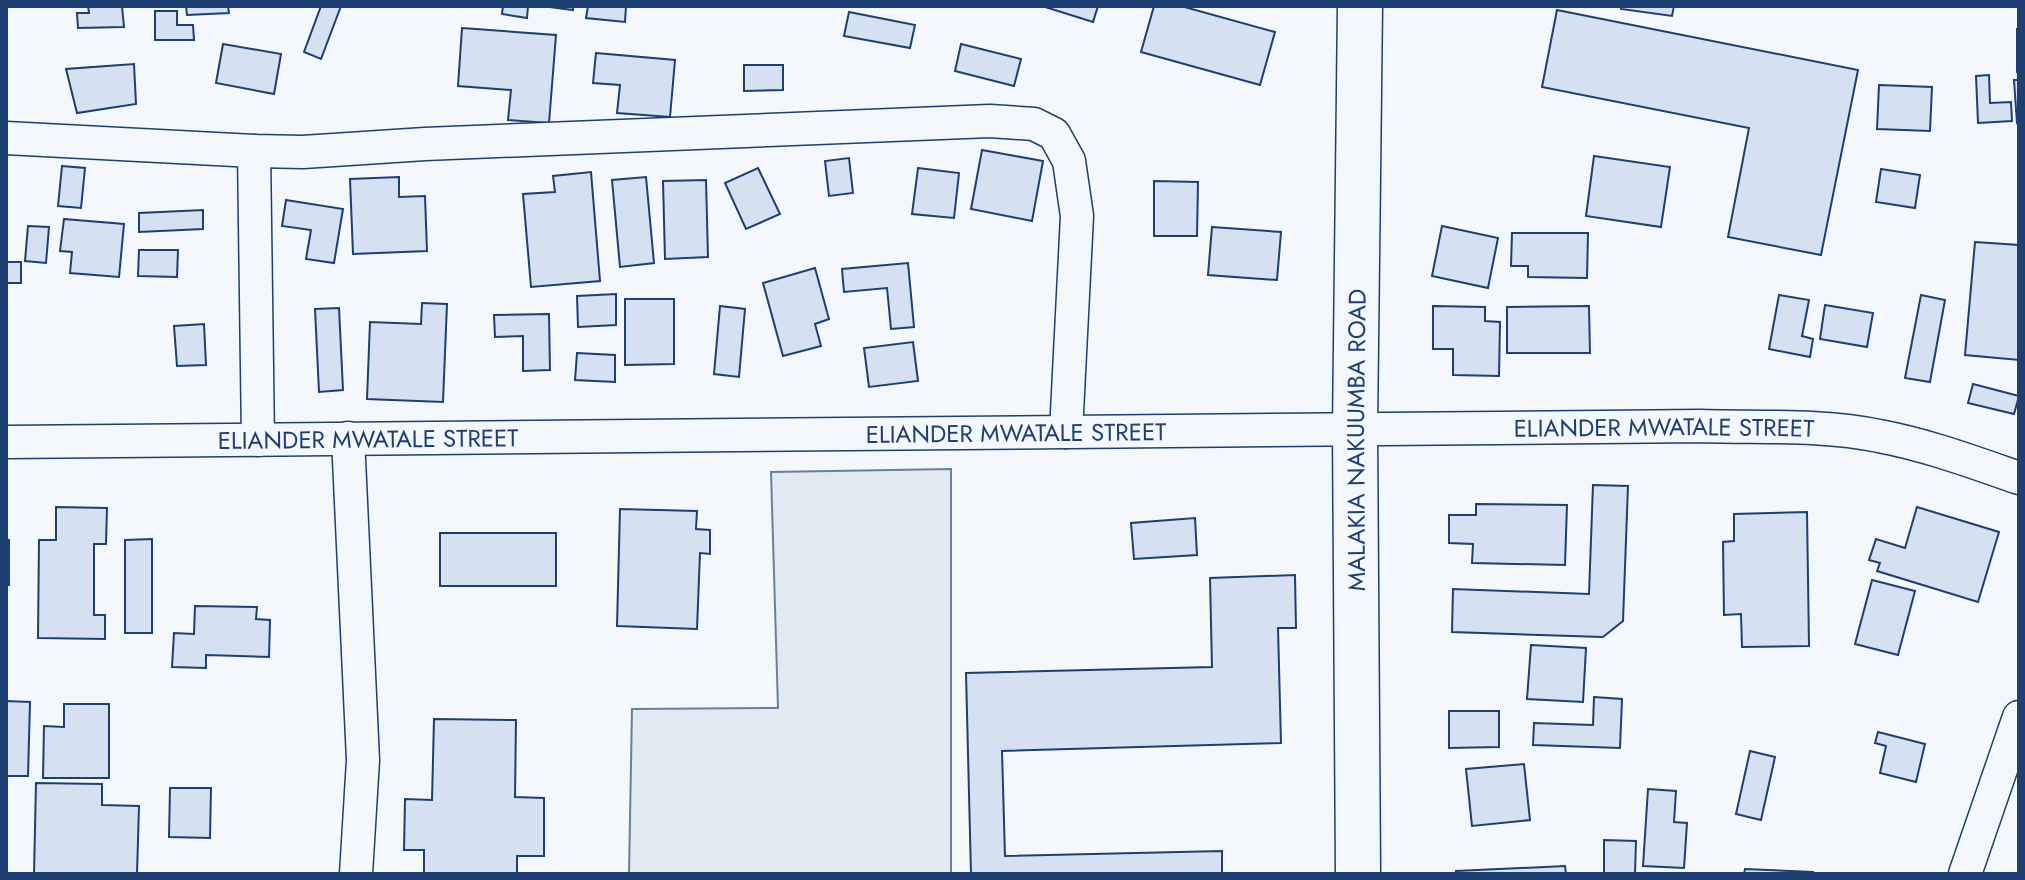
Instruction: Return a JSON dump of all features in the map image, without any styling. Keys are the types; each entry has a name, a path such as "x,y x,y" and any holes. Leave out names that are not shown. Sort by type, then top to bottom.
{"main road":[{"name":"MALAKIA NAKUUMBA ROAD","path":"1358,874 1355,429 1360,6"}],"street":[{"path":"6,138 303,152 441,143 990,121 1034,124 1054,134 1069,161 1077,216 1066,432"},
{"path":"254,151 258,440"},
{"name":"ELIANDER MWATALE STREET","path":"6,442 1702,426 1809,429 1876,435 1953,455 2019,478"},
{"path":"348,438 363,760 356,874"},
{"path":"1965,874 2019,717"}],"shaded area":[{"path":"951,469 951,874 629,874 632,709 778,708 771,472"}],"building":[{"path":"88,6 122,6 124,27 78,28 77,13 89,13"},
{"path":"186,6 228,6 229,13 187,15"},
{"path":"321,6 341,6 321,59 304,52"},
{"path":"503,6 528,6 527,18 502,14"},
{"path":"542,6 573,6 573,10"},
{"path":"588,6 626,6 625,22 586,18"},
{"path":"1042,6 1098,6 1093,22"},
{"path":"1154,6 1181,6 1275,32 1260,85 1141,52"},
{"path":"1621,6 1674,6 1672,16 1621,9"},
{"path":"1557,10 1858,70 1821,255 1728,237 1749,128 1542,87"},
{"path":"155,11 177,11 177,25 193,25 194,40 155,40"},
{"path":"849,12 915,25 910,48 844,36"},
{"path":"462,28 556,35 549,123 508,120 511,90 458,86"},
{"path":"2019,29 2019,72 2017,72"},
{"path":"223,44 281,54 274,94 216,83"},
{"path":"961,44 1021,59 1014,86 955,71"},
{"path":"596,53 675,60 670,117 617,113 620,85 593,83"},
{"path":"134,64 136,104 77,113 66,69"},
{"path":"744,65 783,65 783,90 744,91"},
{"path":"1989,75 1990,103 2011,102 2012,121 1978,123 1976,76"},
{"path":"2014,80 2019,80 2017,123"},
{"path":"1879,85 1932,87 1930,131 1877,129"},
{"path":"982,150 1043,161 1032,221 971,209"},
{"path":"1594,156 1670,167 1661,227 1586,216"},
{"path":"849,158 853,193 829,196 825,161"},
{"path":"62,166 85,168 81,208 58,206"},
{"path":"758,168 780,214 746,229 725,183"},
{"path":"918,168 959,173 954,218 912,214"},
{"path":"1881,169 1920,175 1915,208 1876,202"},
{"path":"591,172 600,281 531,287 523,194 555,192 553,176"},
{"path":"399,177 399,197 425,196 427,251 353,254 350,179"},
{"path":"646,177 654,263 620,267 612,180"},
{"path":"706,180 708,257 665,259 663,181"},
{"path":"1154,181 1198,182 1197,236 1154,236"},
{"path":"286,200 343,209 334,263 306,259 311,230 282,226"},
{"path":"203,210 203,229 139,232 139,213"},
{"path":"64,219 124,224 119,277 70,273 72,252 60,251"},
{"path":"28,226 49,227 46,263 25,261"},
{"path":"1442,226 1498,238 1488,288 1432,276"},
{"path":"1212,227 1281,232 1277,280 1208,275"},
{"path":"1512,233 1588,233 1587,278 1528,277 1528,266 1511,266"},
{"path":"1975,242 2019,245 2019,360 1965,355"},
{"path":"139,250 178,250 177,277 138,276"},
{"path":"6,262 21,262 21,283 6,283"},
{"path":"908,263 914,327 891,329 887,288 844,292 842,269"},
{"path":"815,268 829,319 815,324 821,346 783,356 763,283"},
{"path":"616,294 616,325 578,327 577,296"},
{"path":"1779,295 1809,300 1802,336 1813,339 1810,357 1769,349"},
{"path":"1921,295 1945,300 1930,382 1905,378"},
{"path":"625,299 674,299 674,364 625,365"},
{"path":"422,303 447,304 443,402 367,399 370,322 421,324"},
{"path":"1825,305 1873,313 1867,347 1820,339"},
{"path":"720,306 745,309 739,377 714,374"},
{"path":"1433,306 1485,307 1485,321 1500,322 1499,376 1453,375 1453,349 1433,349"},
{"path":"1589,306 1590,353 1507,353 1507,307"},
{"path":"339,308 343,390 319,392 315,309"},
{"path":"549,314 550,370 523,371 523,336 495,337 494,315"},
{"path":"204,324 206,365 177,366 174,326"},
{"path":"913,342 918,381 869,387 864,348"},
{"path":"577,353 615,355 615,382 575,380"},
{"path":"1973,384 2019,396 2014,414 1968,403"},
{"path":"1593,485 1628,486 1623,621 1603,637 1452,632 1453,589 1589,594"},
{"path":"1476,504 1567,505 1565,565 1472,563 1473,544 1449,543 1449,515 1476,515"},
{"path":"56,507 107,508 106,544 94,544 94,615 105,615 105,639 38,638 39,540 56,540"},
{"path":"1917,507 1999,532 1978,602 1877,571 1880,563 1869,560 1876,539 1905,548"},
{"path":"620,509 697,511 696,529 710,530 710,554 700,553 697,629 617,626"},
{"path":"1807,512 1809,646 1742,647 1741,614 1724,615 1723,542 1734,541 1734,514"},
{"path":"1195,518 1197,555 1134,559 1131,523"},
{"path":"440,533 556,533 556,586 440,586"},
{"path":"152,539 152,633 125,633 125,540"},
{"path":"6,540 9,540 9,585 6,585"},
{"path":"1295,575 1296,628 1278,628 1281,743 1002,751 1005,856 1222,851 1222,874 971,874 966,673 1212,667 1210,578"},
{"path":"1872,580 1915,591 1898,655 1855,644"},
{"path":"195,606 257,607 256,619 270,620 269,657 206,655 206,668 172,667 174,633 194,634"},
{"path":"1531,645 1586,648 1583,702 1527,699"},
{"path":"1594,697 1622,699 1620,748 1533,745 1534,723 1593,725"},
{"path":"6,701 30,702 28,776 6,776"},
{"path":"64,704 109,704 109,778 43,778 44,726 64,727"},
{"path":"1449,711 1499,711 1499,747 1449,748"},
{"path":"434,719 516,720 515,797 544,798 544,856 517,856 517,874 424,874 424,850 404,850 405,799 432,800"},
{"path":"1878,732 1925,744 1916,782 1880,773 1886,746 1875,743"},
{"path":"1750,751 1775,757 1761,820 1736,814"},
{"path":"1524,764 1530,820 1472,826 1466,769"},
{"path":"36,783 102,784 102,805 139,806 137,874 34,874"},
{"path":"170,788 211,788 210,838 169,837"},
{"path":"1648,789 1676,791 1674,822 1687,823 1684,868 1643,866"},
{"path":"1604,840 1636,841 1635,874 1604,874"},
{"path":"1565,866 1566,874 1457,874 1456,871"},
{"path":"1745,869 1813,872 1813,874 1744,874"}]}
